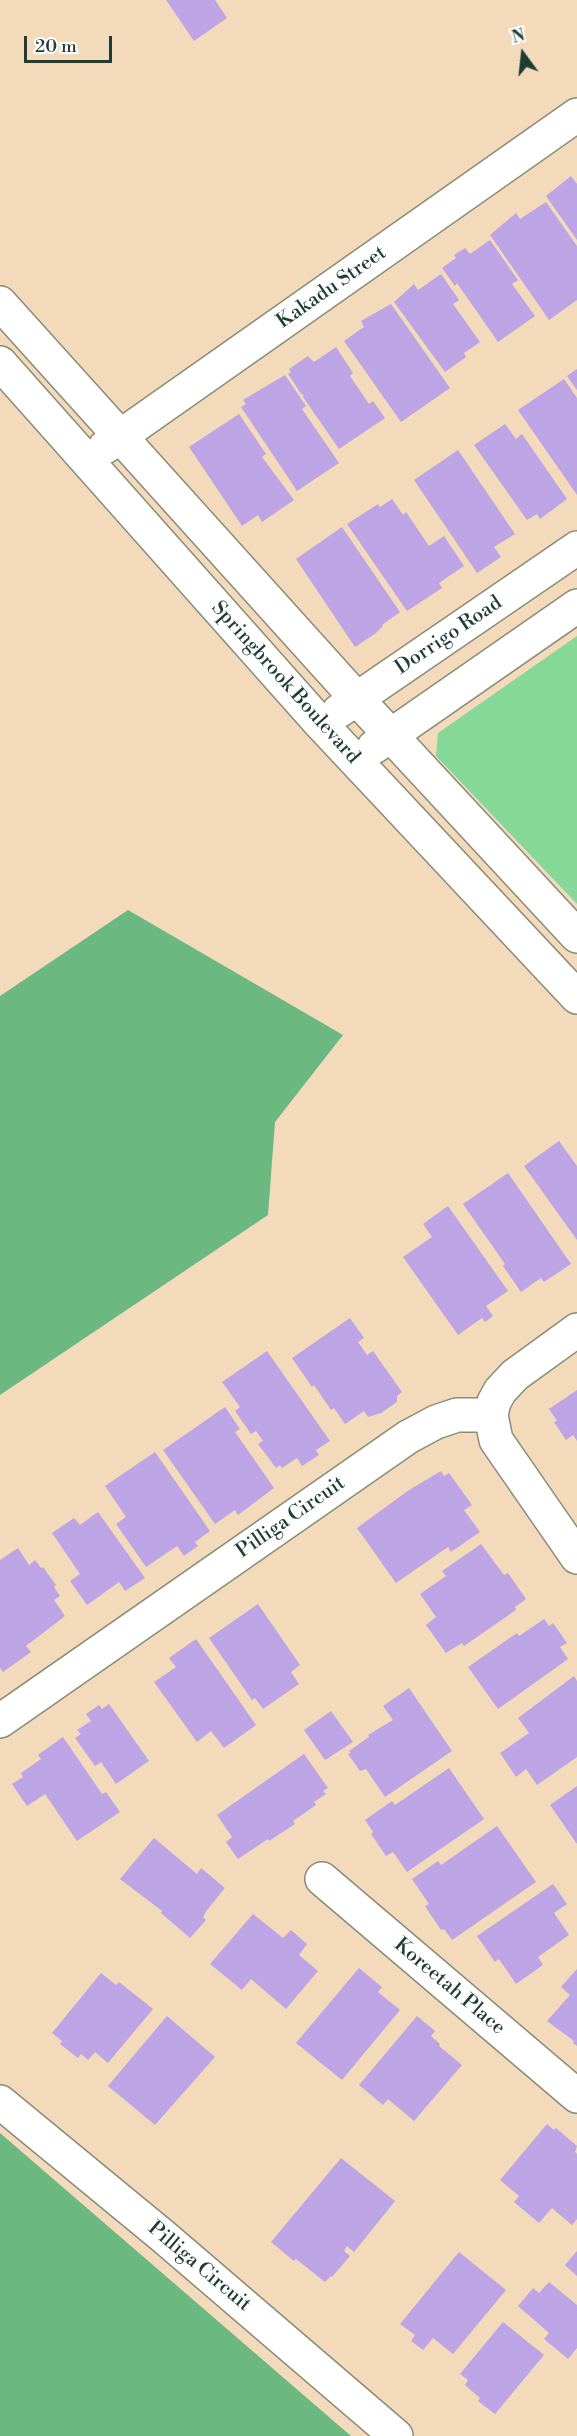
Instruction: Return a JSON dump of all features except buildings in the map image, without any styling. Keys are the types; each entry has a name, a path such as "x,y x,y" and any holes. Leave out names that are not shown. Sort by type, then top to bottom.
{"street":[{"name":"Kakadu Street","path":"85,459 122,436 577,115"},
{"path":"0,303 357,699 577,936"},
{"name":"Springbrook Boulevard","path":"0,363 320,723 577,997"},
{"name":"Dorrigo Road","path":"320,723 577,548"},
{"path":"355,760 577,606"},
{"path":"577,1330 516,1375 497,1397 491,1415 496,1440 577,1557"},
{"name":"Pilliga Circuit","path":"0,1721 408,1437 436,1422 457,1415 491,1415"},
{"name":"Koreetah Place","path":"322,1879 577,2096"},
{"name":"Pilliga Circuit","path":"0,2102 164,2237 396,2436"}],"green space":[{"path":"577,636 577,904 436,756 438,733"},
{"path":"128,910 343,1035 275,1122 268,1215 0,1395 0,996"},
{"path":"0,2133 351,2436 0,2436"}]}
